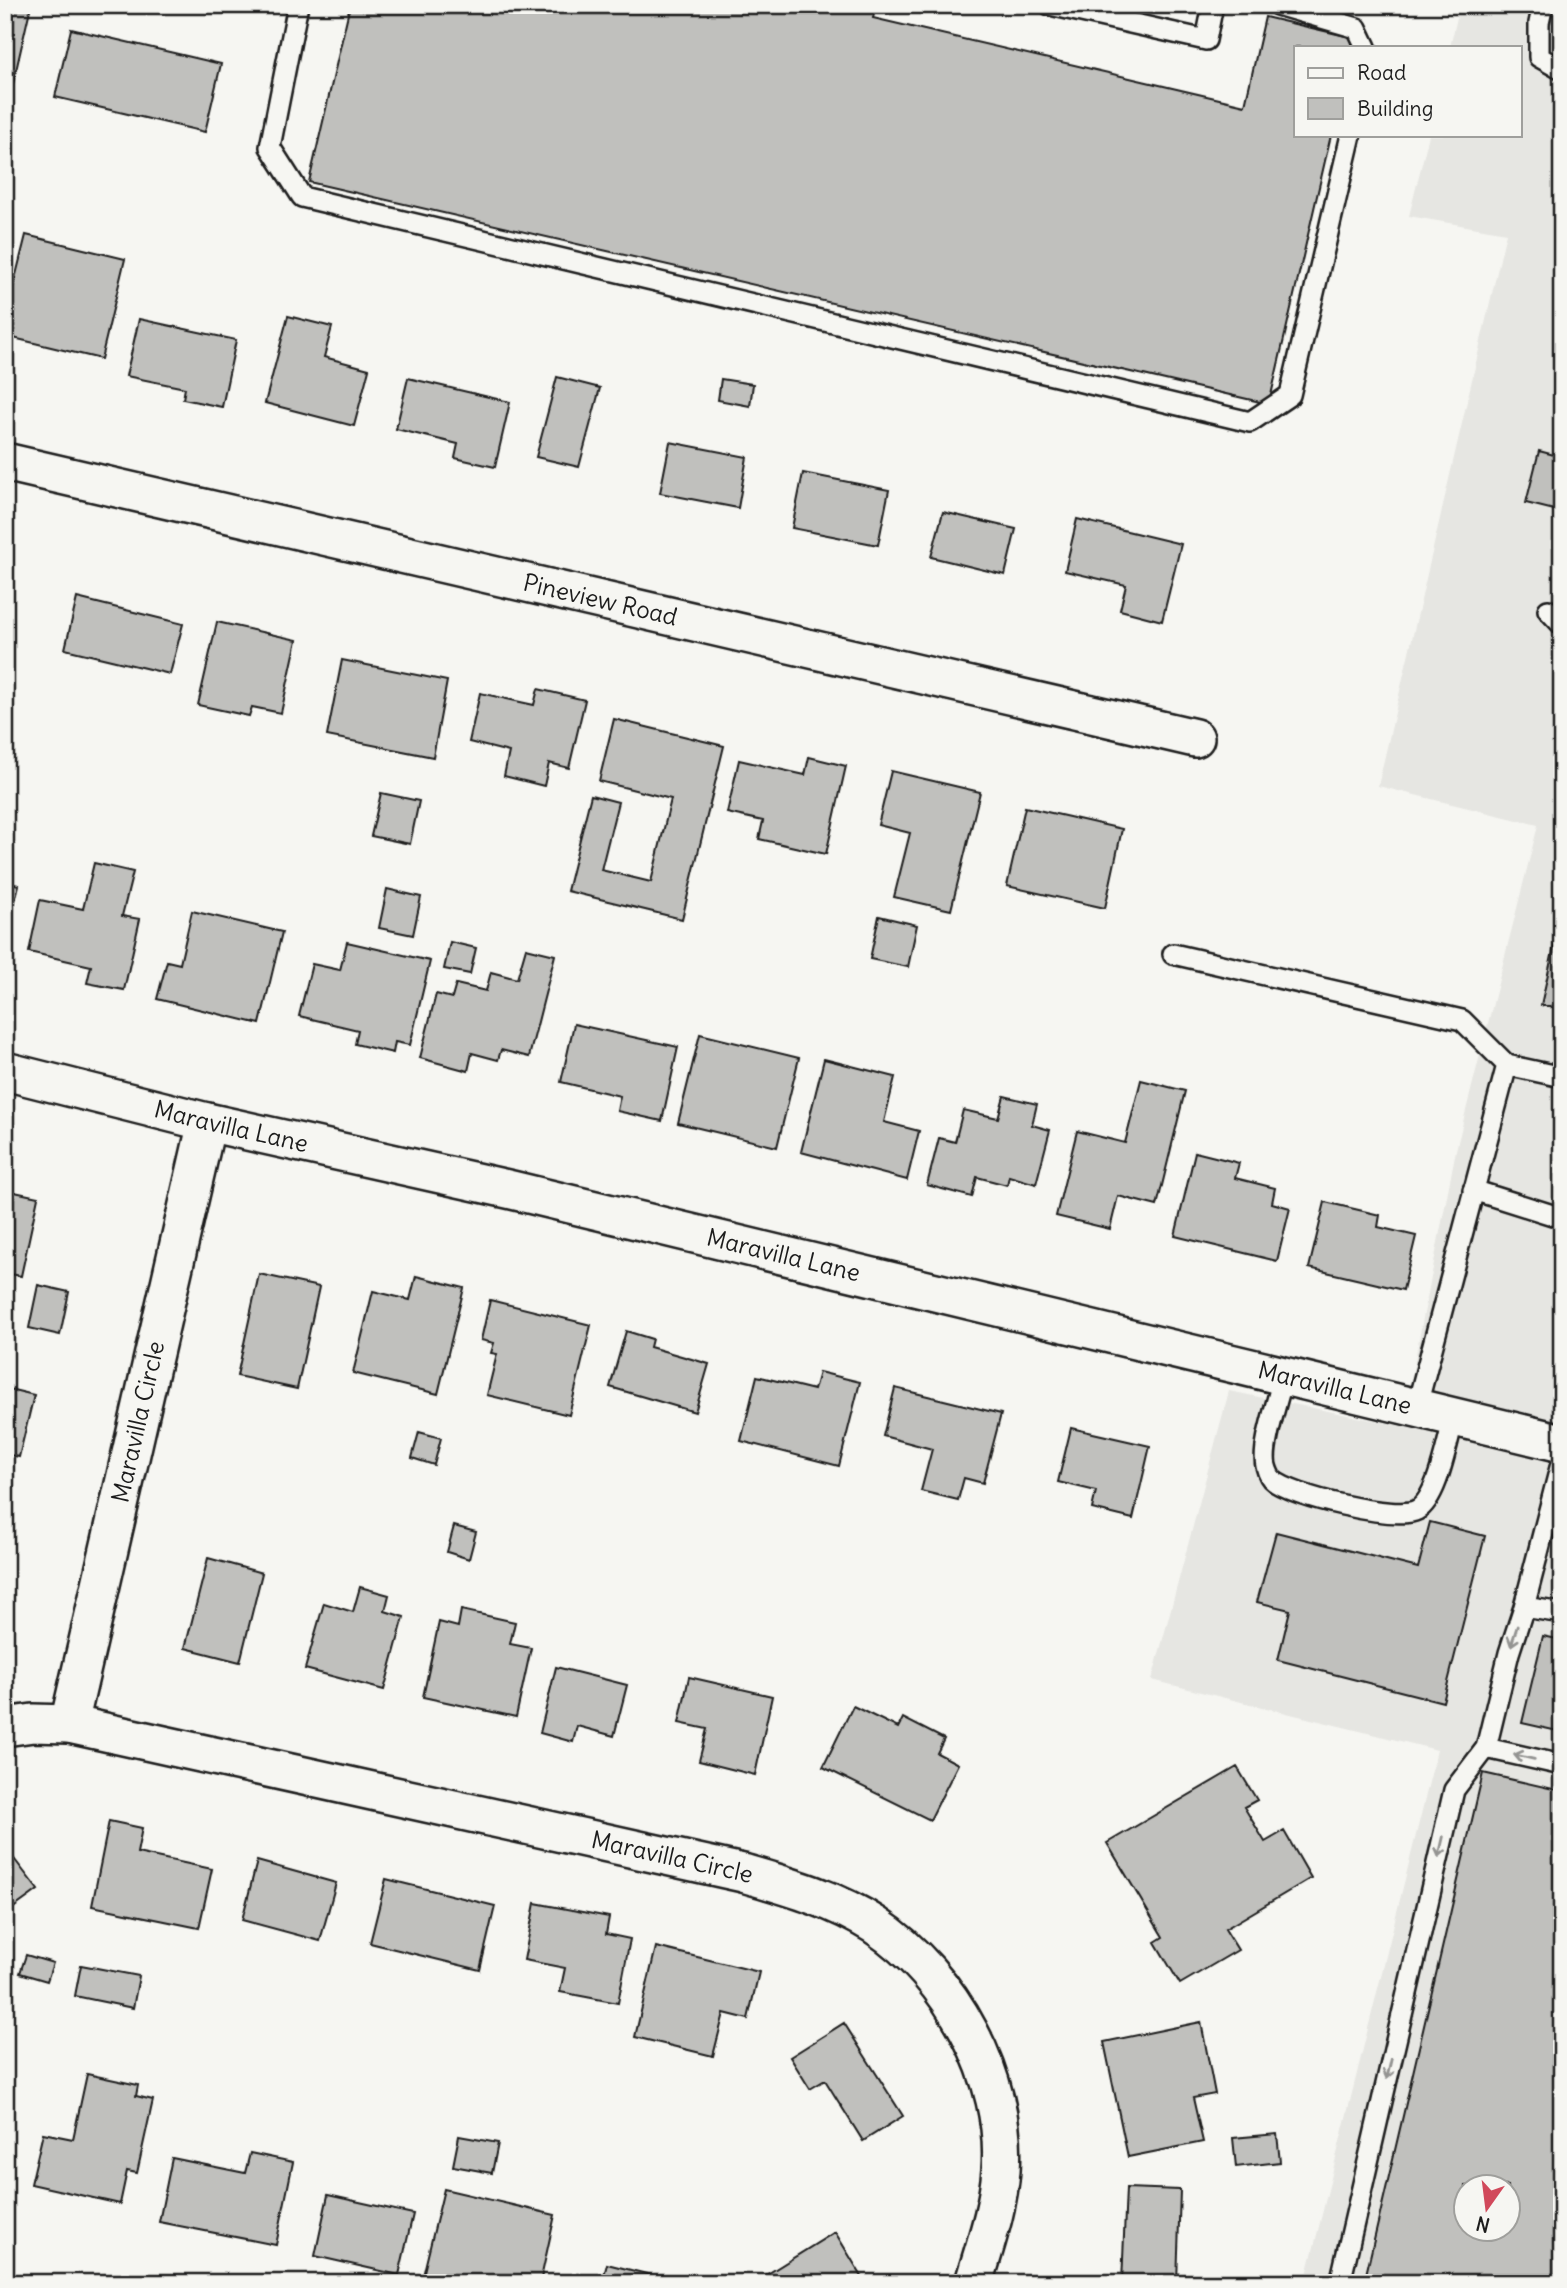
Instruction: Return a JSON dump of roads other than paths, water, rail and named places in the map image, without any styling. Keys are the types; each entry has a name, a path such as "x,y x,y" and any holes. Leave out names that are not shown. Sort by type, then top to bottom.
{"street":[{"name":"Pineview Road","path":"5,463 1195,738"},
{"name":"Maravilla Lane","path":"5,1071 207,1122 526,1193 1562,1443"},
{"name":"Maravilla Circle","path":"69,1724 207,1122"},
{"name":"Maravilla Circle","path":"5,1727 33,1723 69,1724 743,1873 814,1896 876,1926 933,1980 958,2010 989,2079 996,2107 1001,2167 996,2211 974,2283"}],"lane":[{"path":"298,5 270,146 302,197 1250,422 1290,395 1351,136"},
{"path":"1050,5 1206,40 1213,5"},
{"path":"1277,5 1357,28 1366,46"},
{"path":"1543,5 1539,23 1539,57 1562,70"},
{"path":"1548,610 1562,625"},
{"path":"1173,954 1462,1020 1507,1065 1562,1077"},
{"path":"1416,1409 1507,1065"},
{"path":"1473,1190 1562,1218"},
{"path":"1283,1377 1265,1464 1272,1479 1290,1490 1380,1513 1407,1514 1419,1509 1432,1495 1454,1418"},
{"path":"1340,2283 1454,1790 1486,1748 1562,1460"},
{"path":"1524,1607 1562,1613"},
{"path":"1486,1748 1562,1765"}]}
